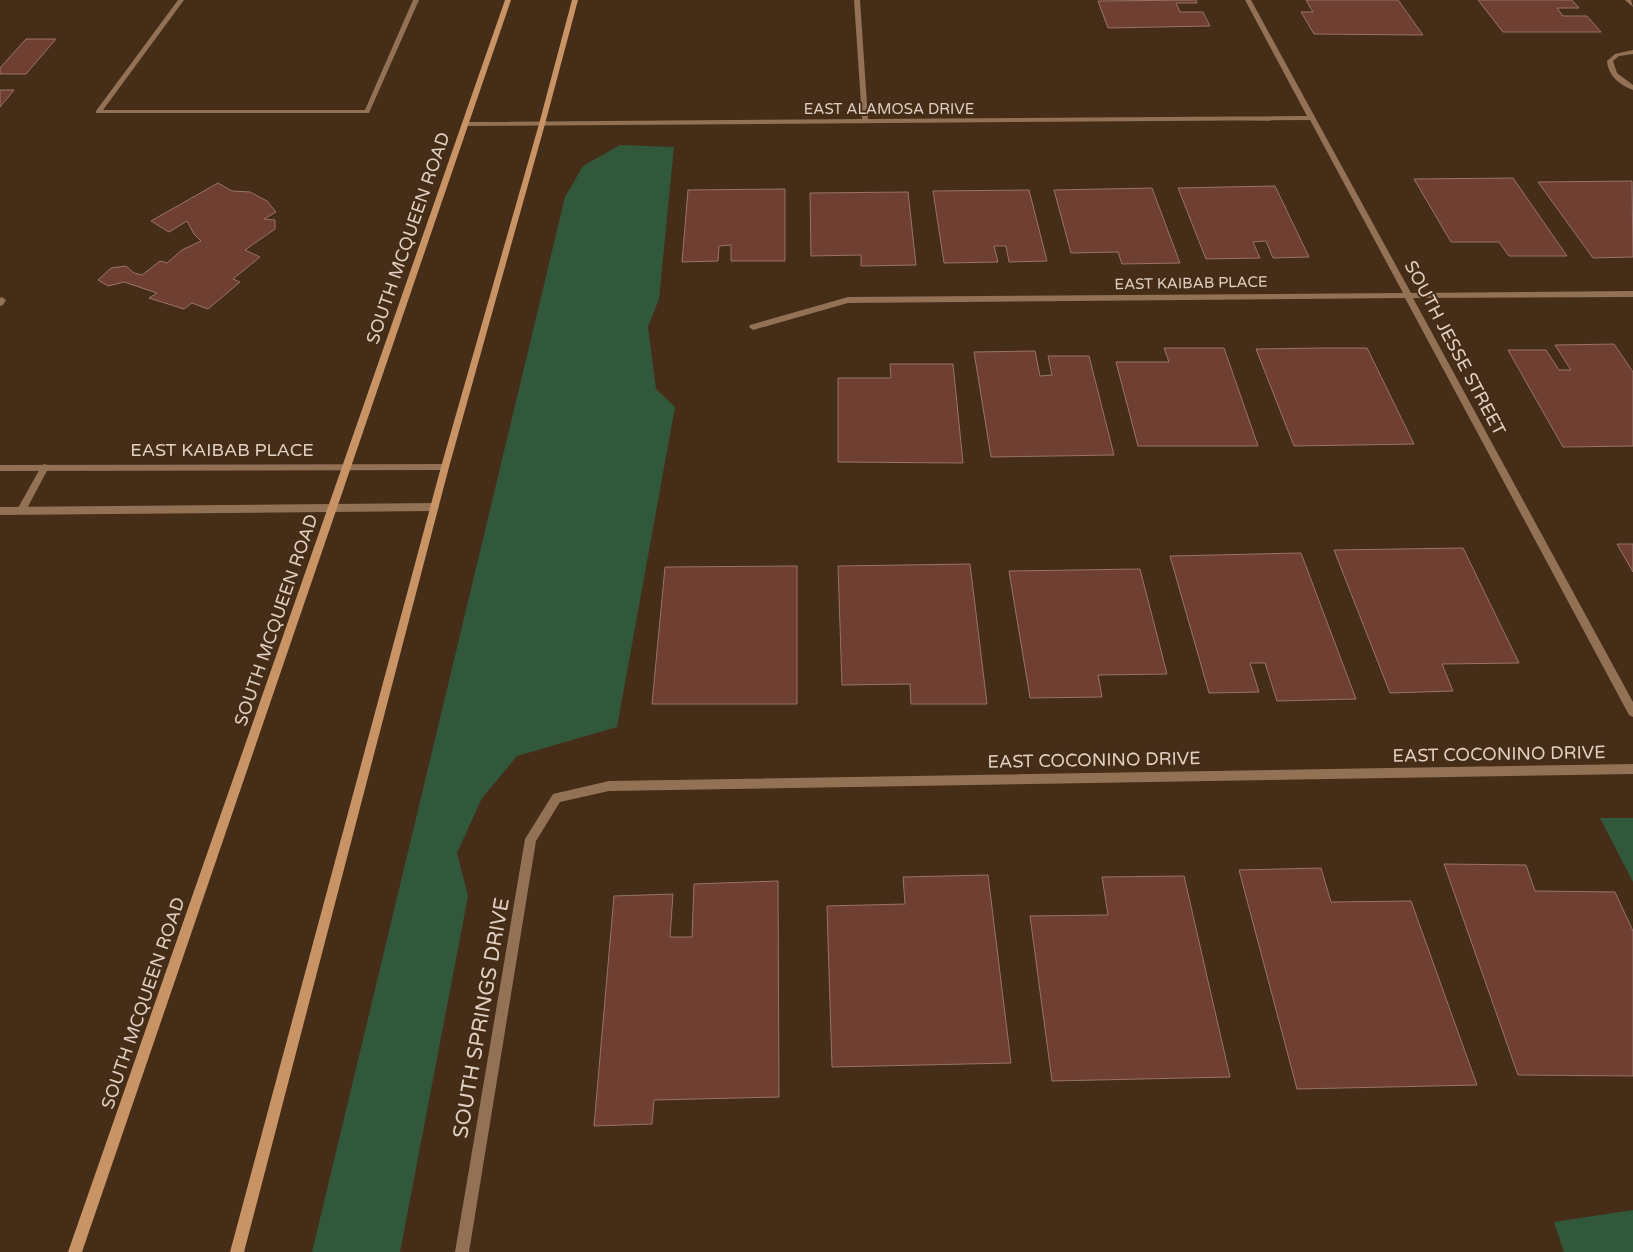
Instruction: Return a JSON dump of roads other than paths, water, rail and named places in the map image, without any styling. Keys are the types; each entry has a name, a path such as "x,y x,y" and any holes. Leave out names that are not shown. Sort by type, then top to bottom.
{"main road":[{"name":"SOUTH MCQUEEN ROAD","path":"75,1252 508,0"},
{"path":"237,1252 434,507 542,124 574,0"}],"street":[{"path":"181,0 98,112 367,112 416,0"},
{"path":"856,0 865,122"},
{"name":"SOUTH JESSE STREET","path":"1248,0 1633,712"},
{"path":"1628,0 1633,6"},
{"path":"1633,52 1616,55 1610,60 1610,69 1616,77 1633,88"},
{"name":"EAST ALAMOSA DRIVE","path":"466,124 1312,118"},
{"name":"EAST KAIBAB PLACE","path":"753,327 848,300 1633,294"},
{"path":"21,511 45,467"},
{"name":"EAST KAIBAB PLACE","path":"0,468 445,467"},
{"path":"0,511 434,507"},
{"name":"EAST COCONINO DRIVE","path":"557,798 609,786 1633,769"},
{"name":"SOUTH SPRINGS DRIVE","path":"462,1252 531,839 557,798"}]}
